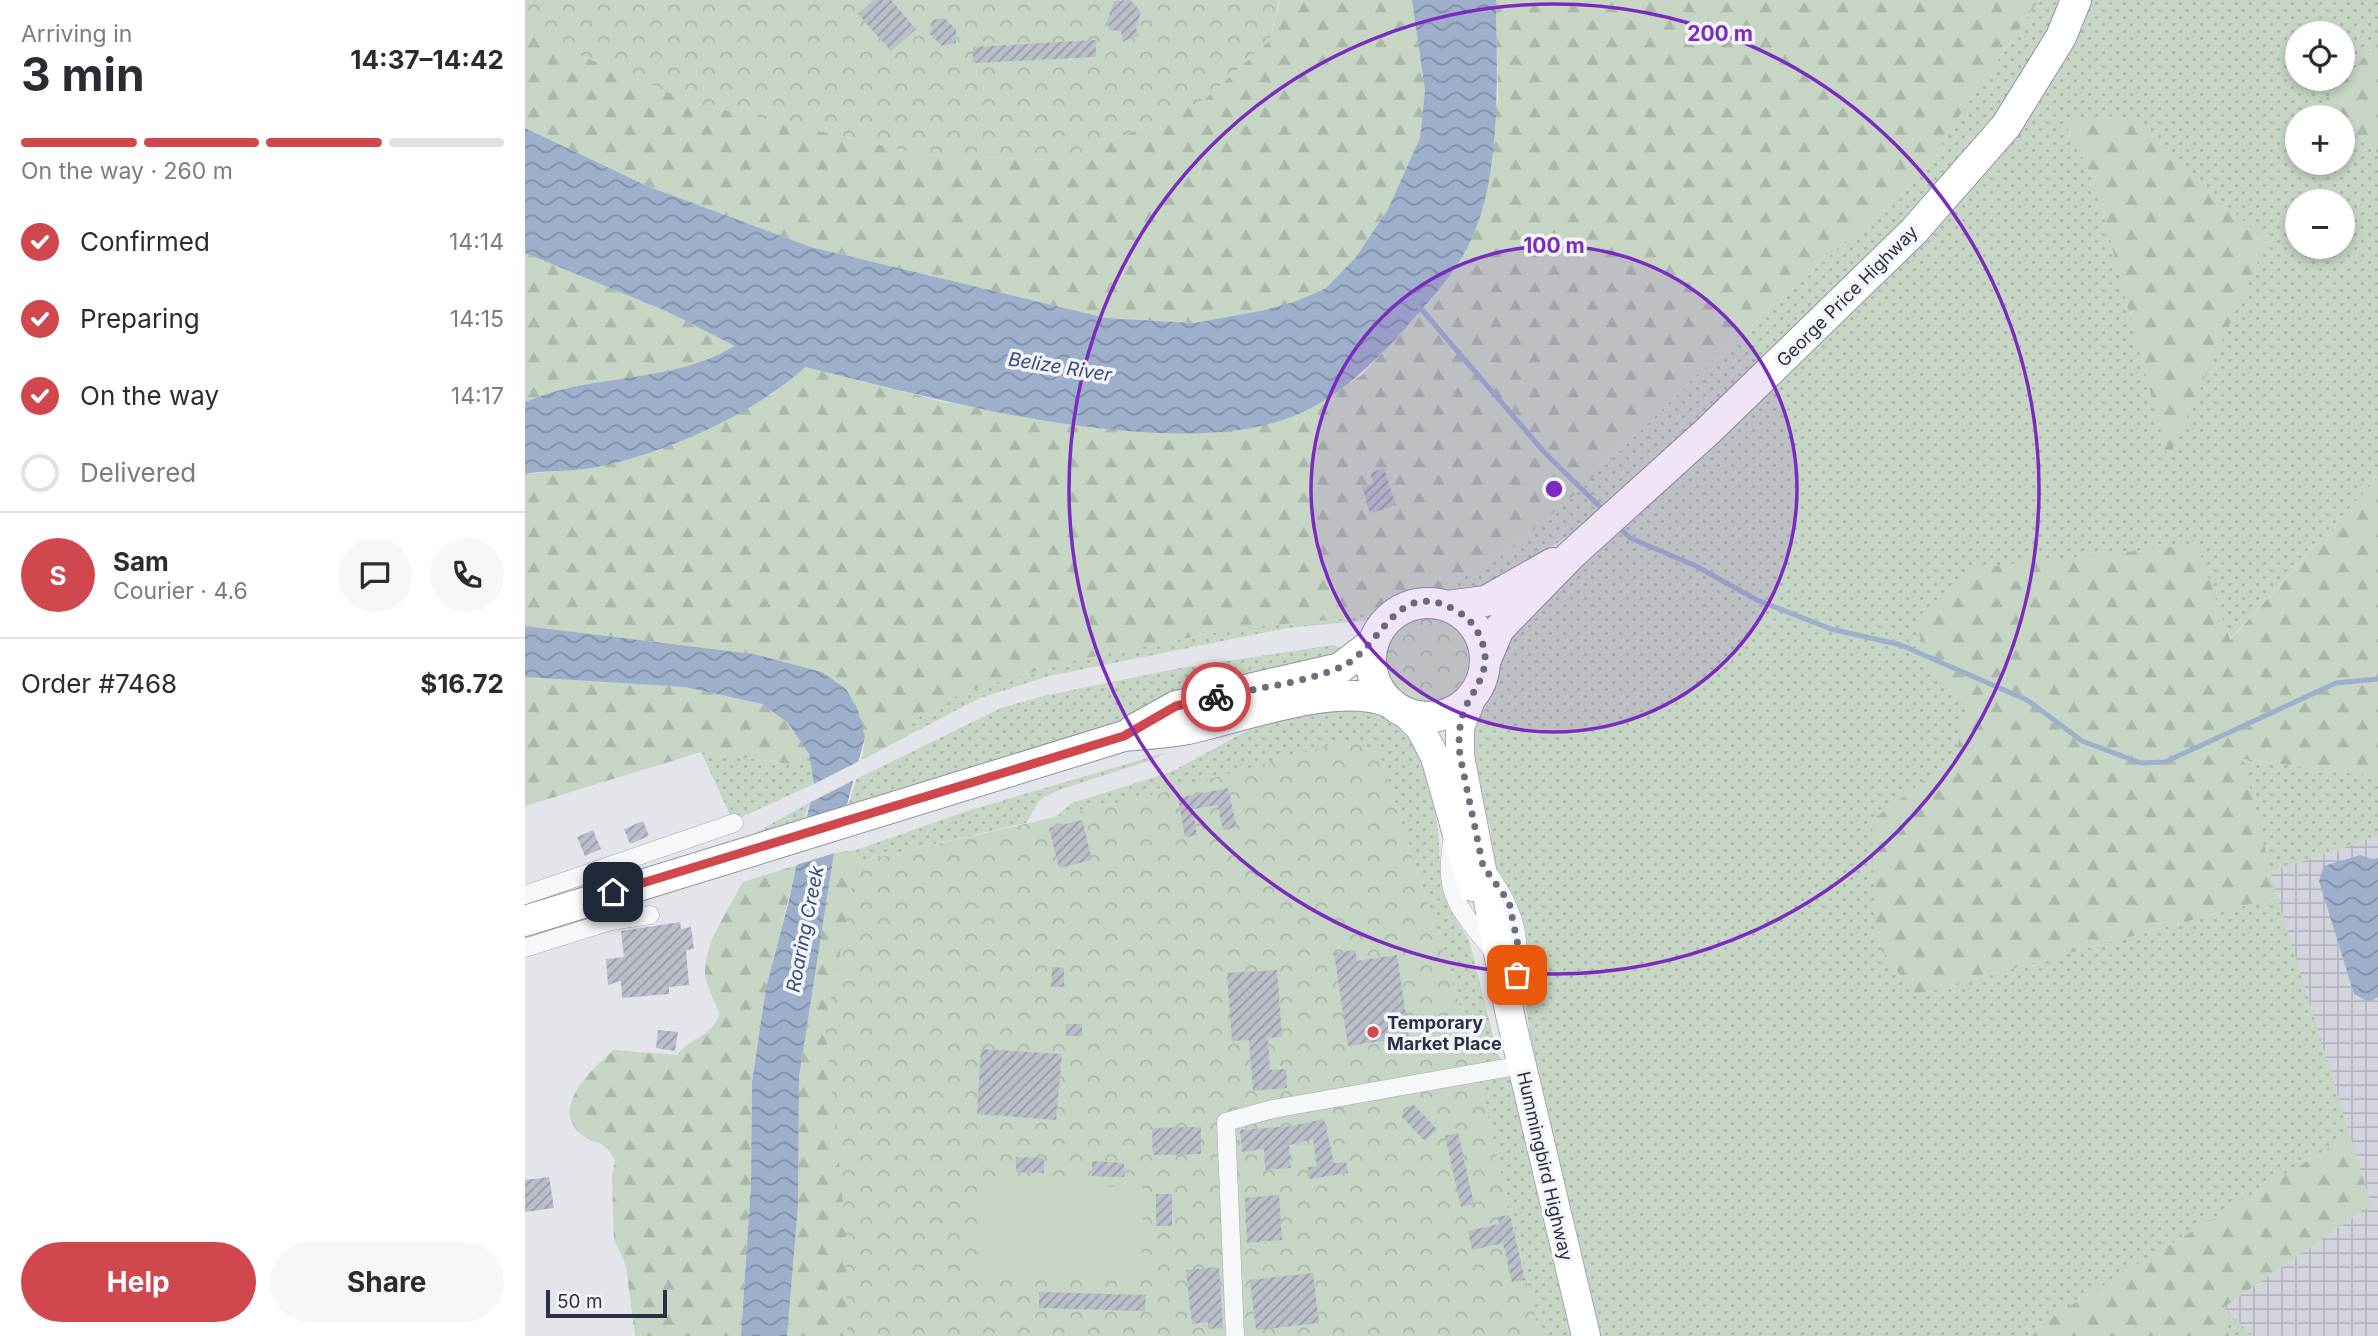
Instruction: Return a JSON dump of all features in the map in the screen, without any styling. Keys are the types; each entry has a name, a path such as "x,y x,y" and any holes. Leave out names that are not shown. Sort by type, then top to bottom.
{"highway":[{"name":"George Price Highway","path":"1485,662 1489,647 1499,629 1572,554 1708,431 1914,231 2006,126 2061,37 2076,0"},
{"name":"George Price Highway","path":"1447,606 1486,601 1572,554"},
{"path":"525,921 1124,736 1184,730 1342,694 1376,696 1423,716 1443,715 1460,706 1474,693 1485,662 1483,644 1475,628 1463,615 1447,606 1426,603 1405,607 1388,619 1373,643 1340,667 1176,706 1124,736"},
{"path":"1373,643 1371,662 1374,680 1398,707"}],"main road":[{"name":"Hummingbird Highway","path":"1474,693 1464,713 1458,741 1508,1006 1586,1336"},
{"name":"Hummingbird Highway","path":"1398,707 1420,728 1435,758 1453,831 1508,1006"}],"street":[{"path":"525,895 734,823"},
{"path":"525,948 611,921 650,915"},
{"path":"1235,1336 1226,1122 1283,1107 1521,1065"}],"shaded area":[{"path":"2378,836 2378,1336 2253,1336 2223,1307 2371,1205 2269,872"}],"green space":[{"path":"525,0 1279,0 1270,40 1204,100 1066,161 922,154 694,103 525,32"},
{"path":"1280,0 1412,0 1425,90 1420,138 1388,209 1356,257 1326,288 1297,301 1265,310 1194,323 1106,318 811,247 647,186 525,128 525,32 694,103 922,154 1066,161 1204,100 1270,40"},
{"path":"1496,0 2039,0 1955,122 1930,166 1719,354 1581,489 1510,551 1435,593 1421,591 1393,599 1375,616 1238,628 1067,662 962,693 912,721 909,735 862,760 865,737 822,672 754,654 525,626 525,474 583,469 626,459 771,395 805,367 944,402 1099,428 1172,433 1221,431 1302,412 1362,375 1421,310 1498,101"},
{"path":"2039,0 2067,0 2007,104 1933,196 1610,508 1487,589 1451,596 1435,593 1510,551 1581,489 1719,354 1930,166 1955,122"},
{"path":"2090,0 2378,0 2378,43 2355,68 2355,21 2285,21 2285,91 2333,91 2322,105 2285,105 2285,175 2355,175 2355,135 2378,155 2378,477 2229,640 1928,670 1968,703 1954,759 1872,820 1915,995 2277,897 2350,1135 2029,1331 2030,1336 1599,1336 1531,1039 1526,1007 1525,956 1498,877 1489,823 1484,814 1469,742 1492,664 1512,630 1894,270","holes":["2063,119 2134,119 2095,183"]},
{"path":"2378,43 2378,155 2355,135 2355,105 2321,104 2333,91 2355,91 2355,68"},
{"path":"2063,119 2133,119 2267,242 2168,459 2095,183"},
{"path":"525,253 666,311 736,346 679,369 557,391 525,402"},
{"path":"2378,477 2378,776 2243,759 2277,897 1915,995 1875,941 1872,820 1954,759 1968,703 1928,670 1916,619 1969,569 2197,544 2230,640"},
{"path":"1375,616 1373,620 1287,628 1049,676 980,698 909,735 912,721 962,693 1067,662 1238,628"},
{"path":"1426,616 1442,620 1456,629 1465,643 1469,659 1465,675 1456,689 1442,698 1426,702 1410,698 1396,689 1387,675 1383,659 1387,643 1396,629 1410,620"},
{"path":"1333,645 1347,650 1105,731 847,811 856,779 1001,708 1048,695 1180,668"},
{"path":"525,677 685,687 762,704 788,723 809,754 791,764 701,752 525,806"},
{"path":"1355,706 1390,716 1403,726 1428,766 1438,830 1440,866 1449,908 1469,940 1497,1051 1512,1085 1573,1336 1540,1336 1466,1025 1379,752 1164,792 1055,817 1072,803 1171,772 1256,726"},
{"path":"1347,740 1379,752 1466,1025 1540,1336 847,1336 846,1233 825,1027 850,904 854,863 1164,792"},
{"path":"701,752 790,764 809,754 814,784 733,821"},
{"path":"1164,753 1155,759 1056,791 1040,800 1026,823 854,863 856,850 967,811"},
{"path":"2243,759 2378,776 2378,836 2269,872"},
{"path":"809,803 803,823 732,846"},
{"path":"856,850 850,904 847,1336 787,1336 798,1206 799,1077 834,853"},
{"path":"797,865 766,988 752,1082 751,1185 741,1336 635,1336 626,1266 614,1239 612,1177 615,1160 606,1147 582,1135 573,1124 570,1113 572,1101 586,1077 614,1050 677,1055 711,1028 720,1014 708,988 705,972 709,949 719,926 743,882"},
{"path":"2350,1135 2371,1205 2224,1307 2229,1336 2030,1336 2029,1331"},
{"path":"983,1182 1144,1188 1141,1282 980,1276"},
{"path":"2223,1307 2253,1336 2229,1336"}],"water":[{"name":"Belize River","path":"1412,0 1496,0 1495,122 1488,185 1471,240 1439,289 1368,367 1318,404 1303,412 1252,428 1192,433 1126,431 987,410 805,367 759,402 671,445 611,464 525,474 525,402 577,386 685,367 735,346 666,311 525,253 525,128 647,186 811,247 1106,318 1194,323 1265,310 1297,301 1326,288 1356,257 1388,209 1420,138 1425,90"},
{"name":"Roaring Creek","path":"525,626 754,654 822,672 846,689 858,710 865,737 834,853 799,1077 798,1206 787,1336 741,1336 751,1185 752,1082 766,988 789,900 814,784 809,754 788,723 762,704 685,687 525,677"},
{"path":"2360,855 2378,858 2378,997 2369,1002 2354,994 2319,881 2324,866"}],"pier":[{"path":"865,758 860,777 805,805 810,786"},
{"path":"851,809 838,852 793,866 799,825"}],"building":[{"path":"874,0 891,0 916,29 891,51 858,14"},
{"path":"1130,0 1141,12 1136,28 1139,36 1123,41 1121,31 1110,30 1107,22 1114,1"},
{"path":"944,18 956,29 956,43 942,46 930,34 933,20"},
{"path":"1096,40 1096,57 973,63 973,47"},
{"path":"1384,468 1396,505 1370,514 1362,487 1374,483 1370,473"},
{"path":"1228,788 1237,827 1223,830 1218,805 1193,809 1197,835 1185,837 1178,798"},
{"path":"1082,820 1092,860 1059,868 1049,828"},
{"path":"643,821 649,836 630,844 624,829"},
{"path":"593,830 601,849 585,856 577,837"},
{"path":"680,922 681,929 691,927 694,949 686,950 689,985 669,987 669,994 622,998 621,981 608,985 606,959 624,957 621,931"},
{"path":"1355,950 1357,961 1397,955 1409,1037 1348,1046 1334,953"},
{"path":"1052,967 1064,968 1064,987 1051,987"},
{"path":"1277,970 1282,1037 1268,1038 1270,1070 1286,1069 1287,1088 1253,1091 1249,1040 1232,1041 1227,973"},
{"path":"1066,1024 1082,1024 1082,1036 1066,1036"},
{"path":"658,1030 678,1032 675,1051 656,1048"},
{"path":"981,1049 1062,1054 1056,1120 977,1114"},
{"path":"1413,1104 1437,1129 1425,1141 1401,1116"},
{"path":"1324,1119 1334,1163 1346,1162 1348,1173 1310,1179 1308,1167 1317,1166 1313,1139 1289,1145 1291,1168 1265,1170 1264,1149 1242,1152 1240,1130 1292,1126"},
{"path":"1201,1127 1201,1154 1153,1155 1152,1128"},
{"path":"1458,1133 1474,1204 1461,1207 1445,1136"},
{"path":"1016,1157 1044,1158 1044,1173 1016,1172"},
{"path":"1092,1161 1124,1163 1124,1177 1092,1176"},
{"path":"549,1177 554,1208 525,1212 525,1180"},
{"path":"1156,1194 1172,1194 1172,1226 1156,1226"},
{"path":"1279,1195 1282,1240 1247,1243 1245,1198"},
{"path":"1510,1215 1525,1280 1512,1282 1503,1243 1472,1250 1468,1231 1499,1224 1498,1217"},
{"path":"1219,1267 1223,1328 1208,1329 1208,1322 1192,1324 1186,1270"},
{"path":"1313,1273 1319,1323 1256,1330 1250,1280"},
{"path":"1039,1292 1146,1295 1145,1311 1039,1308"}],"waterway":[{"path":"1417,304 1544,452 1600,507"},
{"path":"1622,530 1630,538 1696,566 1757,600 1831,629 1901,645 2027,700 2082,741 2141,763 2165,762 2336,683 2378,679"}],"way so far":[{"path":"1216,697 1340,667 1362,654 1373,643 1388,619 1412,605 1440,604 1463,615 1480,636 1485,662 1480,682 1460,727 1460,756 1483,866 1509,902 1520,955 1517,975"}],"place":[{"name":"Temporary Market Place","path":"1373,1032"}],"route":[{"path":"613,892 1124,736 1176,706 1216,697"}]}
